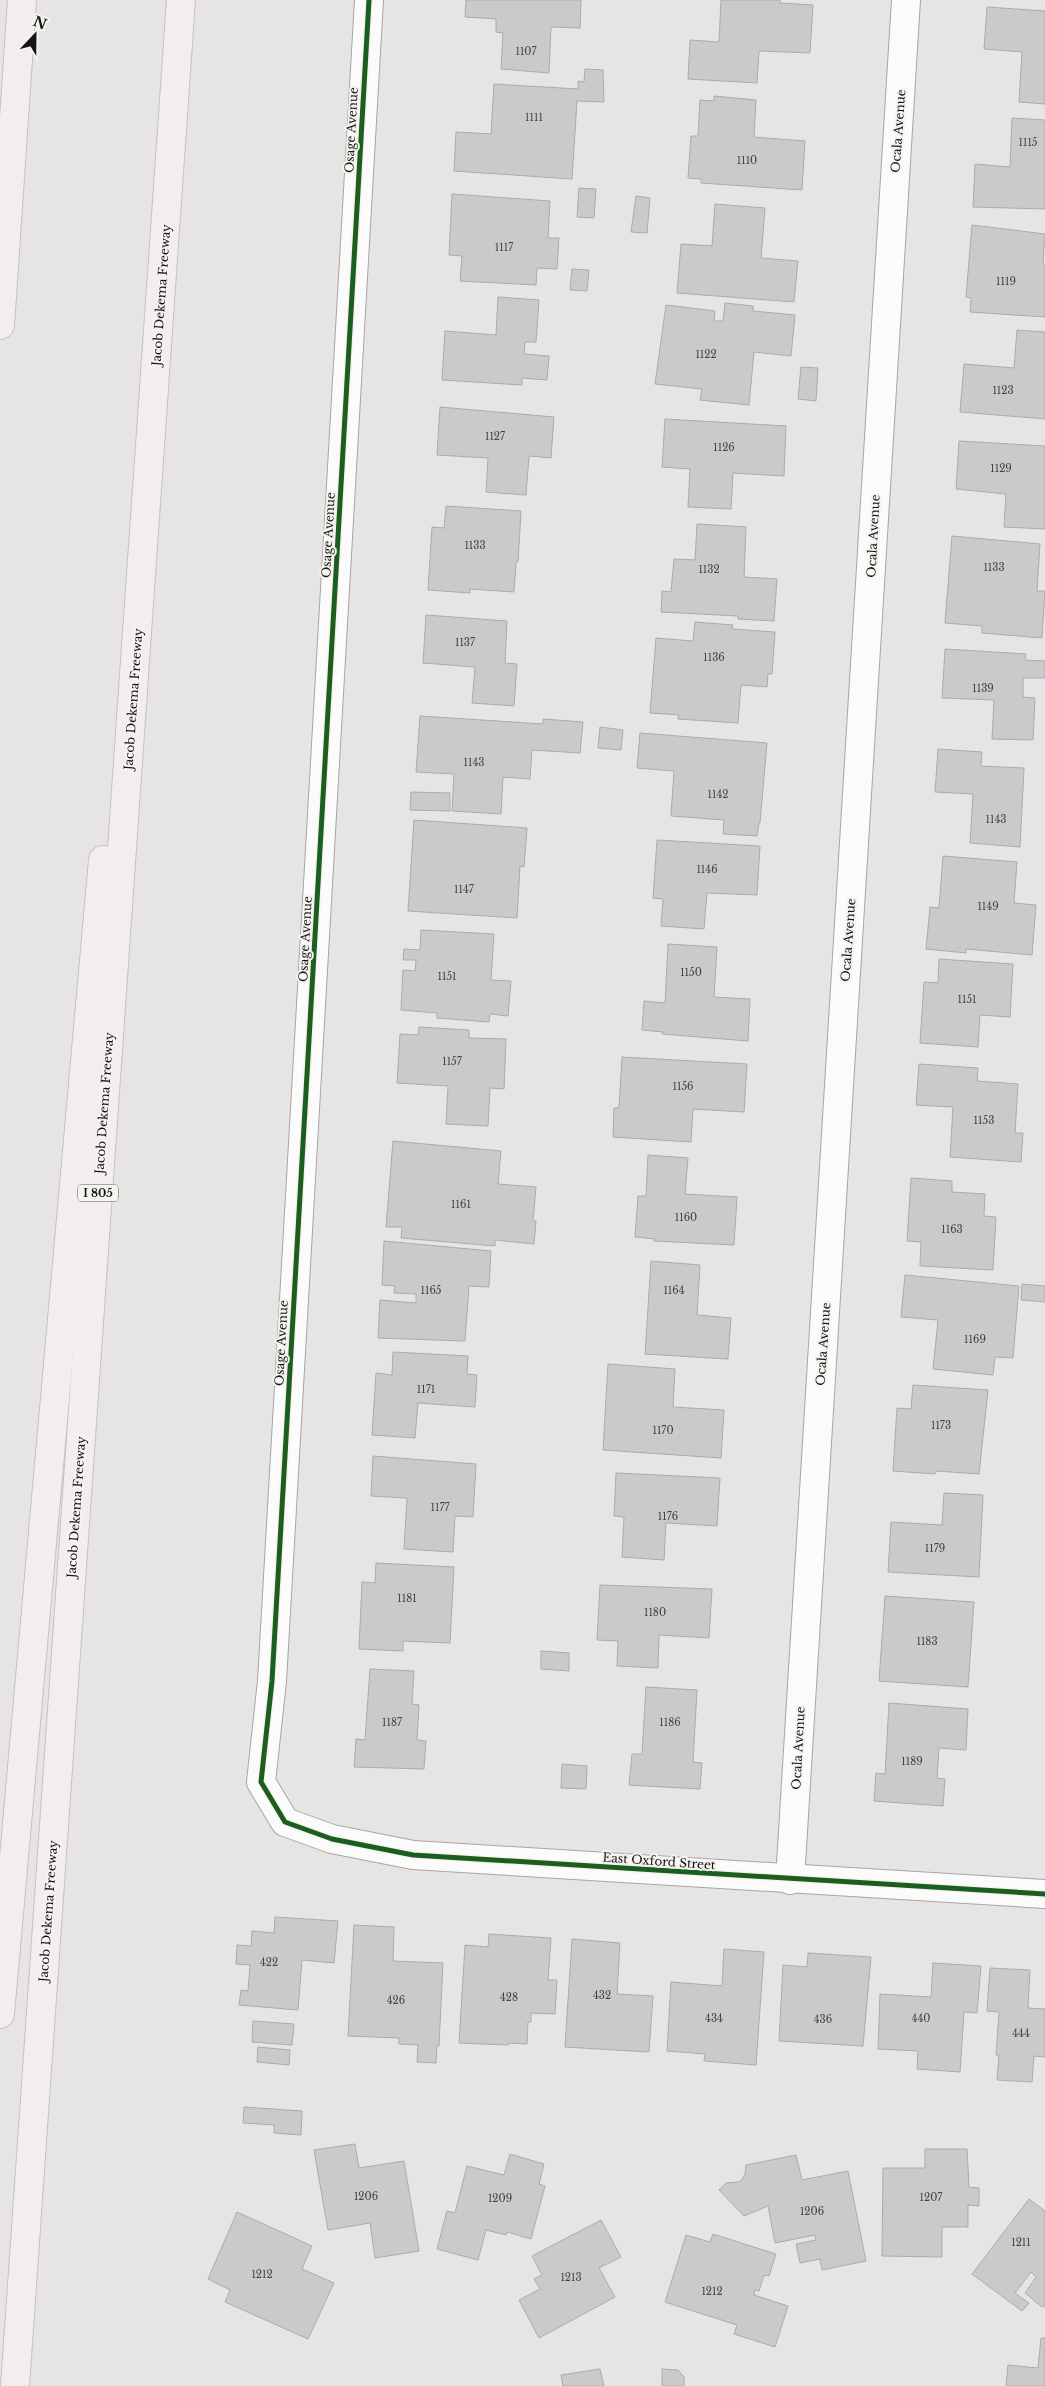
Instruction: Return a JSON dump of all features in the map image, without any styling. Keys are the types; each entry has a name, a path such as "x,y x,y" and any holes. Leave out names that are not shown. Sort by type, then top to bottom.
{"highway":[{"path":"0,325 22,0"},
{"path":"0,2014 180,0"},
{"name":"Jacob Dekema Freeway","path":"15,2386 180,0"}],"street":[{"name":"Osage Avenue","path":"332,1839 285,1822 262,1782 272,1681 369,0"},
{"name":"Ocala Avenue","path":"790,1880 906,0"},
{"name":"East Oxford Street","path":"332,1839 413,1855 790,1880 1045,1894"}],"building":[{"path":"466,0 581,0 580,28 551,27 549,73 501,69 503,33 496,32 496,19 465,17"},
{"path":"721,0 780,0 780,3 813,5 810,53 759,51 757,83 688,79 690,40 719,42"},
{"path":"987,7 1045,11 1045,104 1019,102 1022,52 984,49"},
{"path":"585,69 603,70 604,102 577,101 572,179 454,171 456,132 491,134 494,84 578,89 578,81 584,82"},
{"path":"714,96 756,100 754,137 805,141 802,190 701,183 701,179 688,178 691,136 698,136 700,100 714,101"},
{"path":"1012,118 1045,120 1045,209 973,207 975,164 1010,167"},
{"path":"579,188 596,189 594,218 577,217"},
{"path":"452,194 550,201 548,238 559,238 557,269 537,268 536,285 460,281 462,256 449,255"},
{"path":"636,196 650,198 647,233 631,232"},
{"path":"715,204 765,208 761,258 798,261 794,302 677,293 681,244 712,246"},
{"path":"972,225 1045,234 1043,264 1045,264 1045,317 970,312 971,298 966,297"},
{"path":"572,269 589,270 587,291 570,290"},
{"path":"498,297 539,300 536,342 525,342 524,354 549,356 547,380 522,378 522,385 442,380 445,331 496,335"},
{"path":"725,303 753,306 753,311 795,315 791,356 754,352 749,405 700,400 702,389 655,384 666,305 715,311 714,321 723,321"},
{"path":"1017,330 1045,332 1045,419 960,412 964,364 1014,368"},
{"path":"801,367 818,368 816,401 798,399"},
{"path":"440,407 554,417 551,458 529,456 526,495 486,492 488,458 437,455"},
{"path":"665,419 786,426 784,476 733,473 731,509 688,507 690,469 662,467"},
{"path":"959,441 1045,446 1045,529 1004,527 1006,494 956,489"},
{"path":"446,506 521,511 514,592 470,589 470,593 428,590 432,527 444,528"},
{"path":"697,524 746,527 744,577 777,579 774,621 738,619 738,616 661,612 662,591 671,592 674,559 695,560"},
{"path":"952,536 1040,544 1037,591 1045,591 1042,638 982,633 982,626 945,623"},
{"path":"426,615 507,621 505,663 517,664 514,706 472,703 475,667 423,663"},
{"path":"695,622 733,625 732,629 775,632 772,674 768,674 767,687 741,685 738,723 678,719 679,715 650,713 656,638 693,641"},
{"path":"945,649 1026,654 1025,660 1045,661 1045,678 1023,678 1023,697 1035,698 1033,740 992,739 994,700 942,698"},
{"path":"420,716 543,724 543,719 583,722 580,753 532,750 530,779 503,777 501,814 452,811 454,774 416,772"},
{"path":"600,727 623,730 621,750 598,748"},
{"path":"640,733 767,743 760,823 757,836 723,834 724,820 671,816 674,771 637,768"},
{"path":"938,749 982,752 981,766 1024,768 1020,847 970,843 973,794 935,792"},
{"path":"411,792 450,793 450,811 410,810"},
{"path":"414,820 527,828 524,867 520,866 517,918 408,911"},
{"path":"657,840 760,846 757,895 707,893 704,929 661,926 663,899 653,898"},
{"path":"943,856 1017,862 1014,903 1036,905 1032,955 966,949 966,953 926,949 930,907 939,908"},
{"path":"421,930 494,934 491,980 511,981 508,1016 490,1014 489,1022 437,1018 437,1013 401,1010 403,970 415,971 416,960 403,960 404,949 420,950"},
{"path":"668,944 717,947 714,997 750,999 748,1041 662,1034 663,1032 642,1030 644,1001 665,1003"},
{"path":"939,959 1013,964 1010,1017 980,1015 978,1047 920,1043 924,982 938,983"},
{"path":"419,1027 469,1030 469,1038 506,1039 504,1089 490,1088 488,1126 446,1124 448,1086 397,1083 400,1034 418,1035"},
{"path":"622,1057 747,1064 744,1112 693,1109 691,1142 613,1137 614,1108 619,1108"},
{"path":"919,1064 978,1068 977,1081 1018,1084 1015,1133 1023,1133 1021,1162 950,1157 953,1107 916,1105"},
{"path":"393,1141 501,1151 498,1184 536,1187 533,1221 536,1221 534,1244 495,1240 495,1246 401,1238 402,1227 386,1227"},
{"path":"648,1155 688,1158 685,1194 737,1197 734,1245 654,1241 655,1239 635,1237 638,1196 646,1196"},
{"path":"911,1178 952,1181 952,1192 985,1194 984,1216 996,1217 993,1270 920,1266 921,1242 907,1241"},
{"path":"384,1241 491,1251 489,1287 469,1286 465,1341 378,1338 380,1300 416,1303 416,1294 394,1293 395,1286 382,1285"},
{"path":"651,1261 700,1265 697,1315 731,1318 728,1359 645,1354"},
{"path":"905,1275 1019,1286 1013,1358 995,1357 993,1375 933,1369 938,1320 901,1317"},
{"path":"1022,1284 1045,1286 1045,1302 1021,1300"},
{"path":"393,1352 468,1356 467,1374 477,1375 475,1407 418,1403 415,1438 372,1435 376,1373 392,1375"},
{"path":"608,1364 675,1369 673,1407 724,1410 721,1458 603,1450"},
{"path":"913,1385 988,1390 979,1474 936,1471 935,1474 893,1471 897,1408 911,1409"},
{"path":"373,1456 476,1464 473,1517 455,1516 453,1552 404,1549 407,1498 371,1496"},
{"path":"616,1473 720,1478 717,1526 666,1523 664,1560 622,1557 624,1517 614,1516"},
{"path":"944,1493 983,1495 979,1577 888,1572 891,1522 942,1525"},
{"path":"376,1563 454,1567 450,1643 403,1641 403,1651 359,1649 362,1582 375,1583"},
{"path":"600,1585 712,1589 709,1638 659,1635 658,1668 617,1666 618,1641 597,1640"},
{"path":"885,1596 974,1602 968,1687 879,1681"},
{"path":"541,1651 569,1653 569,1671 541,1669"},
{"path":"370,1669 414,1671 412,1704 419,1705 417,1740 426,1741 424,1769 354,1767 356,1739 365,1740"},
{"path":"646,1687 697,1690 693,1762 702,1763 700,1789 629,1785 632,1754 642,1754"},
{"path":"889,1703 968,1709 966,1750 939,1748 937,1778 945,1779 943,1806 874,1801 876,1773 885,1774"},
{"path":"562,1764 587,1766 586,1789 561,1788"},
{"path":"275,1917 338,1921 334,1963 302,1960 298,2010 239,2005 241,1990 248,1991 250,1965 236,1964 237,1945 251,1946 252,1931 274,1933"},
{"path":"354,1925 394,1927 393,1961 443,1963 439,2046 437,2045 436,2063 417,2062 418,2045 399,2044 399,2038 348,2036"},
{"path":"489,1934 551,1938 548,1980 557,1980 555,2014 531,2013 531,2022 528,2022 527,2044 459,2043 465,1945 488,1947"},
{"path":"572,1939 620,1943 617,1994 653,1996 649,2052 565,2047"},
{"path":"724,1949 764,1952 756,2065 704,2061 705,2054 667,2051 671,1982 722,1986"},
{"path":"808,1953 871,1957 863,2046 779,2041 783,1965 807,1967"},
{"path":"933,1963 981,1966 977,2013 964,2012 960,2072 917,2069 918,2051 878,2049 880,1994 931,1997"},
{"path":"990,1968 1030,1970 1028,2008 1045,2009 1045,2057 1034,2056 1032,2082 997,2080 999,2055 996,2055 999,2012 987,2011"},
{"path":"253,2021 294,2024 292,2045 252,2042"},
{"path":"258,2047 290,2050 289,2065 257,2062"},
{"path":"244,2107 302,2111 301,2135 274,2133 274,2125 243,2123"},
{"path":"355,2144 359,2168 404,2161 419,2251 375,2258 370,2223 328,2230 314,2150"},
{"path":"925,2149 967,2149 969,2187 979,2188 979,2206 968,2205 968,2227 942,2227 942,2257 882,2256 883,2168 925,2168"},
{"path":"510,2154 544,2164 539,2184 545,2186 531,2239 507,2232 506,2235 486,2230 478,2260 437,2249 447,2211 455,2213 467,2166 504,2175"},
{"path":"796,2155 802,2180 848,2171 866,2261 822,2270 820,2259 800,2263 796,2244 816,2240 815,2235 775,2243 768,2206 744,2216 719,2190 726,2183 739,2182 745,2174 746,2165"},
{"path":"1029,2199 1045,2211 1045,2306 1042,2307 1025,2293 1036,2277 1031,2272 1015,2293 1029,2303 1022,2311 972,2274"},
{"path":"237,2212 312,2246 302,2269 334,2283 308,2339 225,2302 230,2290 208,2279"},
{"path":"601,2220 621,2257 599,2268 615,2297 539,2338 519,2300 540,2289 534,2279 542,2275 532,2256"},
{"path":"713,2234 776,2254 769,2276 764,2275 759,2291 755,2290 754,2295 788,2306 775,2347 734,2334 737,2325 665,2302 686,2235 710,2242"},
{"path":"1041,2338 1045,2338 1045,2386 1006,2386 1008,2365 1038,2368"},
{"path":"600,2369 604,2386 563,2386 561,2375"},
{"path":"662,2369 678,2370 684,2377 684,2386 662,2386"}],"cycle path":[{"path":"369,0 272,1681 261,1782 285,1822 332,1839 413,1855 1045,1894"}]}
